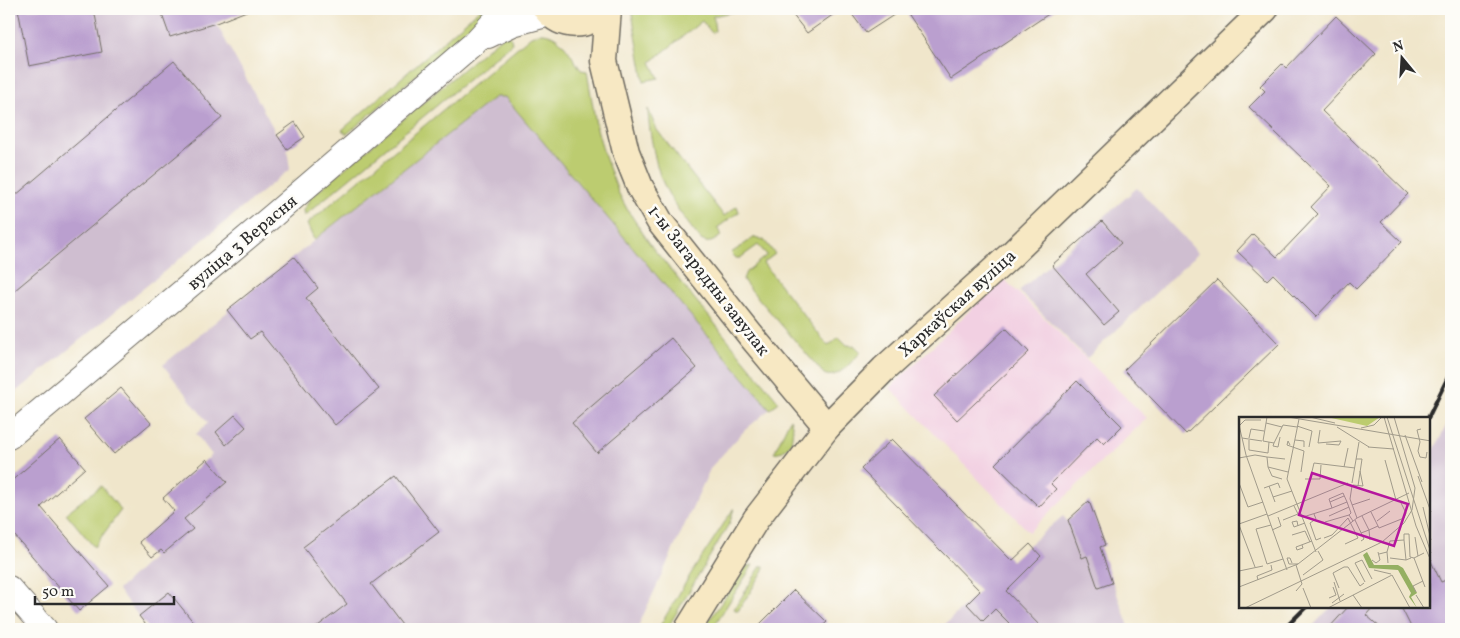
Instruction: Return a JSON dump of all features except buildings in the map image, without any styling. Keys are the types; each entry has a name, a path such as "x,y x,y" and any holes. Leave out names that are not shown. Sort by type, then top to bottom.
{"main road":[{"path":"554,15 574,24 591,21 606,9"},
{"name":"1-ы Загарадны завулак","path":"606,9 604,62 626,152 640,187 656,215 751,336 827,426"},
{"name":"Харкаўская вуліца","path":"688,629 756,518 827,426 884,369 1013,253 1265,9"},
{"name":"1-ы Загарадны завулак","path":"554,15 589,44 604,62"}],"street":[{"name":"вуліца 3 Верасня","path":"9,437 276,213 473,44 508,9"},
{"name":"вуліца 3 Верасня","path":"473,44 513,24 554,15"},
{"path":"9,588 46,629"}],"shaded area":[{"path":"9,9 219,9 224,19 216,23 277,135 287,149 290,169 15,393 9,385"},
{"path":"495,97 505,97 770,409 745,430 711,467 637,629 149,629 118,590 152,558 139,542 174,511 163,497 212,455 196,434 208,423 163,365 306,247"},
{"path":"1137,188 1198,253 1087,358 1019,291"},
{"path":"1003,278 1147,418 1029,532 890,388"},
{"path":"1451,416 1451,629 1310,629 1330,608 1430,608 1430,458"},
{"path":"1089,501 1105,545 1100,548 1130,629 941,628 1038,537 1063,516 1067,521"}],"green space":[{"path":"480,9 490,9 492,11 347,134 342,130"},
{"path":"636,9 746,9 713,16 715,31 712,33 702,21 651,62 659,78 644,81 632,13"},
{"path":"507,32 512,43 304,216 303,210 311,197"},
{"path":"540,33 554,36 559,40 569,51 581,70 587,71 596,125 604,154 618,192 627,209 652,247 779,402 770,409 505,97 495,97 314,240 307,224 531,36"},
{"path":"648,109 657,130 724,216 737,206 739,212 717,228 722,235 714,241 707,242 701,240 669,195 654,154"},
{"path":"755,237 764,240 775,254 763,263 828,346 839,337 847,345 855,346 861,352 849,365 834,375 824,374 745,283 743,279 746,272 767,255 758,245 740,258 736,258 731,253"},
{"path":"790,419 793,428 791,444 783,451 774,453"},
{"path":"101,486 121,510 94,547 66,513"},
{"path":"734,508 730,522 667,629 658,629 692,572"},
{"path":"753,565 712,629 703,629 747,566"},
{"path":"761,566 764,566 764,570 738,611 734,609"}],"railway":[{"path":"1428,417 1451,371"},
{"path":"1284,629 1305,608"}]}
